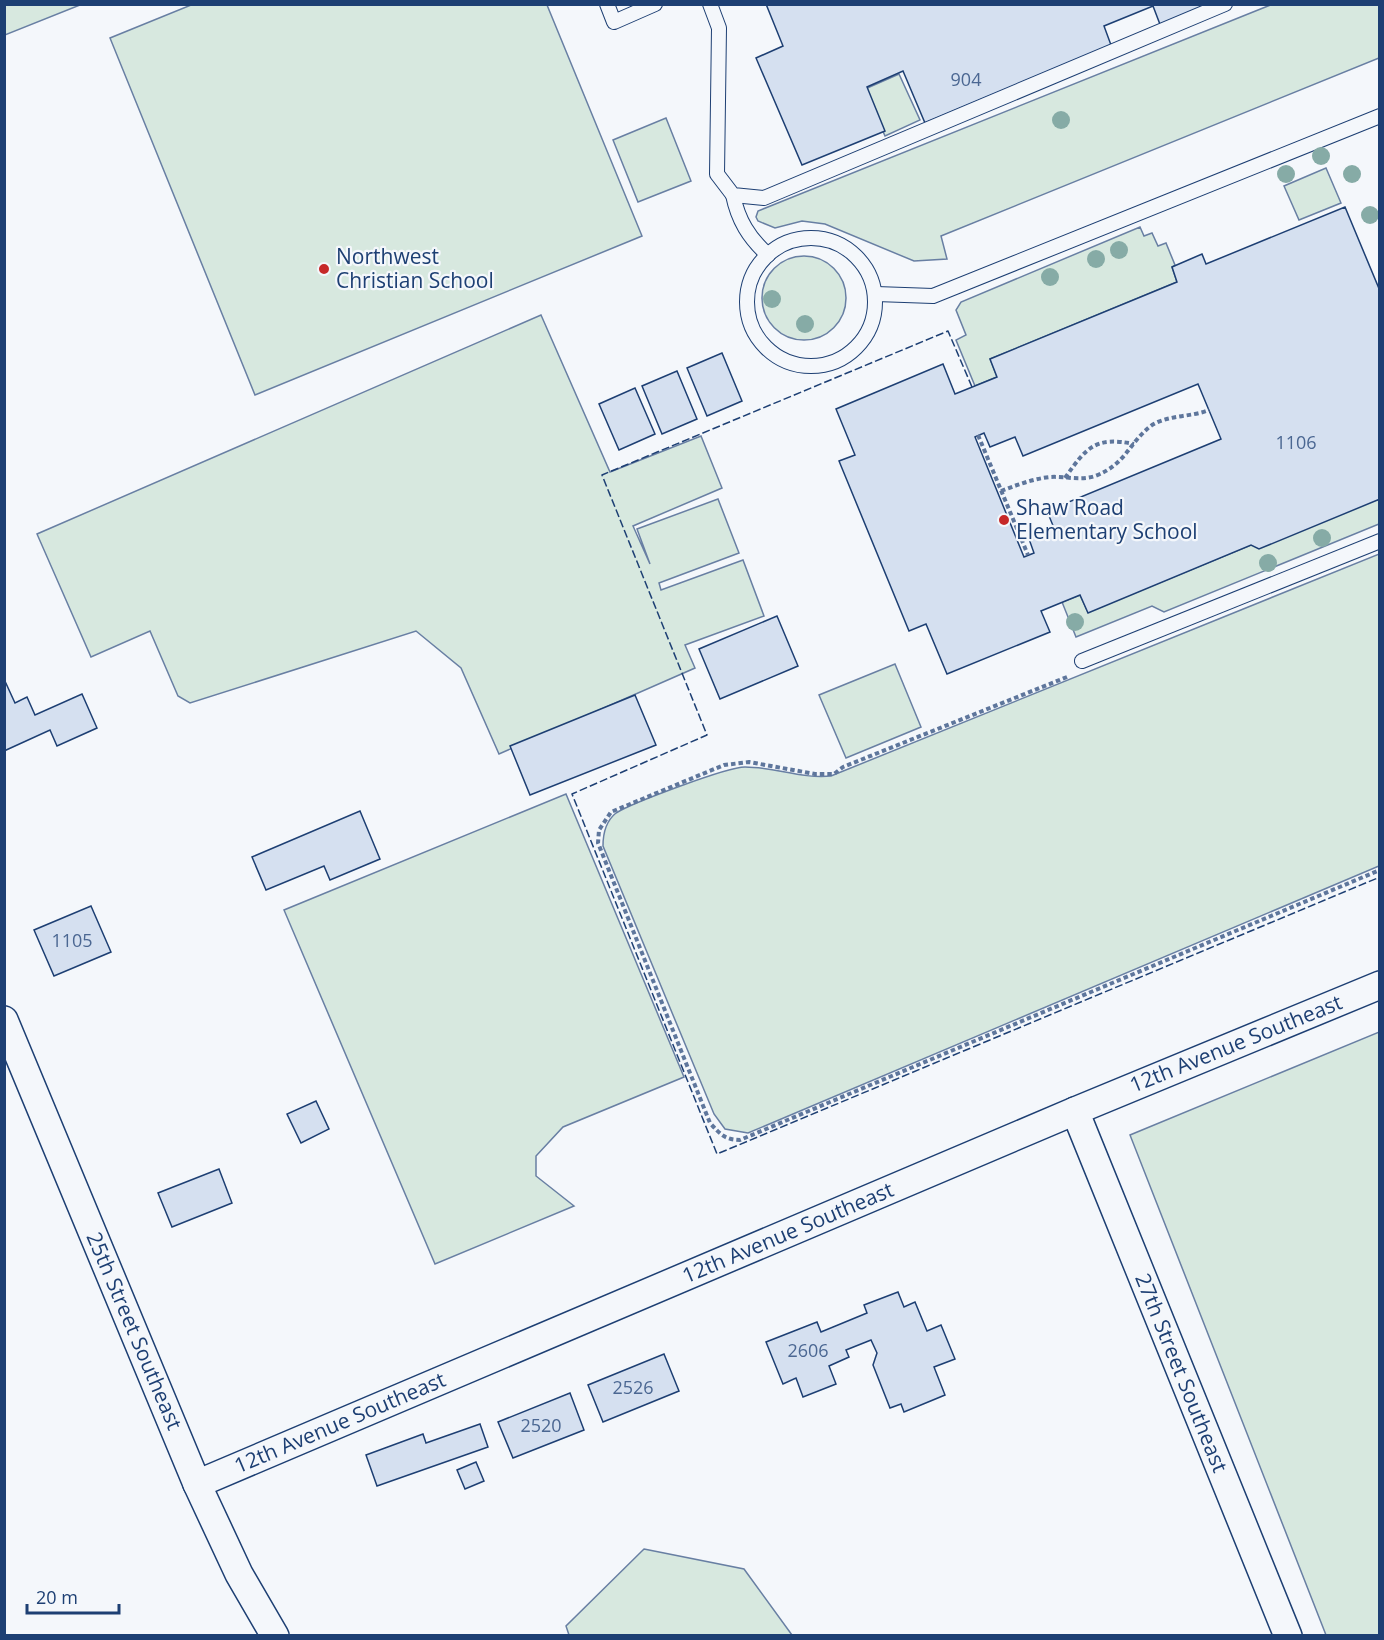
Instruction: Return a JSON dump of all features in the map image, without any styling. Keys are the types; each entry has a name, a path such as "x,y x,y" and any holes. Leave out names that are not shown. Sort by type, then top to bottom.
{"street":[{"name":"12th Avenue Southeast","path":"197,1484 1075,1111 1380,985"},
{"name":"25th Street Southeast","path":"4,1020 197,1484 239,1574 275,1635"},
{"name":"27th Street Southeast","path":"1075,1111 1288,1635"}],"lane":[{"path":"607,4 614,22 655,4"},
{"path":"710,4 719,27 717,174 733,195 737,218 757,246 768,255"},
{"path":"733,195 764,198 1225,4"},
{"path":"876,294 933,296 1380,116"},
{"path":"816,238 837,243 856,255 869,273 876,294 874,316 866,337 851,353 831,364 810,367 790,363 772,354 758,339 749,320 747,300 750,280 768,255 794,240 816,238"},
{"path":"1082,661 1380,541"}],"path":[{"path":"1001,491 1028,481 1092,477 1113,468 1139,436 1155,423 1209,410"},
{"path":"978,435 1028,555"},
{"path":"1065,478 1085,451 1098,443 1113,440 1134,444"},
{"path":"843,767 834,774 815,774 749,762 724,765 611,812 599,830 598,843 710,1123 728,1140 740,1140 1380,870"}],"shaded area":[{"path":"5,4 80,4 80,5 5,35"},
{"path":"1273,4 1379,5 1379,58 941,236 947,259 914,261 825,224 802,221 775,228 758,221 756,217 758,211"},
{"path":"191,5 547,5 642,236 255,395 110,38"},
{"path":"899,74 920,120 885,136 865,89"},
{"path":"666,118 691,181 638,202 613,140"},
{"path":"1326,168 1341,203 1299,220 1284,186"},
{"path":"1140,227 1144,236 1152,233 1158,246 1166,243 1175,265 1172,267 1177,282 990,359 997,377 975,386 956,340 966,335 956,310 961,302"},
{"path":"804,256 827,263 839,275 846,298 839,321 827,333 804,340 781,333 769,321 762,298 769,275 781,263"},
{"path":"541,315 610,472 701,436 722,488 633,526 650,564 637,529 718,499 739,553 659,583 661,590 743,560 764,616 685,645 695,668 499,754 461,668 416,631 190,703 178,696 150,631 91,657 37,534"},
{"path":"1379,499 1379,524 1164,612 1152,606 1076,637 1062,602 1080,595 1088,612 1251,545"},
{"path":"1379,554 1379,866 748,1133 725,1129 714,1114 603,846 606,828 616,813 680,786 745,767 809,776 831,776"},
{"path":"895,664 921,727 846,758 819,695"},
{"path":"566,794 684,1077 563,1127 536,1156 536,1176 574,1206 435,1264 284,910"},
{"path":"1379,1032 1379,1635 1326,1635 1130,1135"},
{"path":"644,1549 744,1569 792,1635 569,1635 566,1626"}],"building":[{"path":"766,4 1214,4 1161,27 1153,6 1104,26 1111,45 925,123 903,71 867,87 885,131 802,165 756,58 783,46"},
{"path":"1345,207 1380,291 1380,499 1259,549 1251,545 1088,613 1080,595 1041,611 1050,632 947,674 926,624 909,631 839,461 855,455 836,409 943,364 955,394 997,377 990,359 1177,282 1172,267 1202,254 1206,264","holes":["1198,384 1221,439 1047,511 1054,528 1029,539 1034,553 1024,557 975,437 984,433 990,447 1015,437 1023,456"]},
{"path":"722,353 742,401 707,416 687,368"},
{"path":"677,371 697,419 662,434 642,386"},
{"path":"635,388 655,434 619,450 599,404"},
{"path":"777,616 798,666 720,699 699,649"},
{"path":"4,679 15,703 27,697 35,715 82,694 97,728 57,746 50,730 4,751"},
{"path":"635,695 656,745 530,795 510,746"},
{"path":"360,811 380,859 330,880 324,866 266,890 252,857"},
{"path":"91,906 111,952 54,976 34,930"},
{"path":"316,1101 329,1129 301,1143 287,1114"},
{"path":"219,1169 232,1203 172,1227 158,1193"},
{"path":"898,1292 904,1307 915,1302 927,1331 941,1325 955,1359 934,1367 945,1395 904,1412 901,1404 890,1408 873,1365 877,1353 871,1340 846,1350 849,1357 829,1366 836,1384 803,1397 796,1378 783,1384 766,1342 817,1322 821,1332 867,1313 864,1305"},
{"path":"664,1354 679,1391 603,1422 588,1385"},
{"path":"570,1393 584,1430 513,1458 498,1422"},
{"path":"480,1424 488,1447 377,1486 366,1455 423,1434 426,1443"},
{"path":"476,1462 484,1481 465,1489 457,1470"}],"fence":[{"path":"972,387 948,331 602,475 707,735 572,794 717,1154 1380,877"}],"place":[{"name":"Northwest Christian School","path":"324,269"},
{"name":"Shaw Road Elementary School","path":"1004,520"}]}
